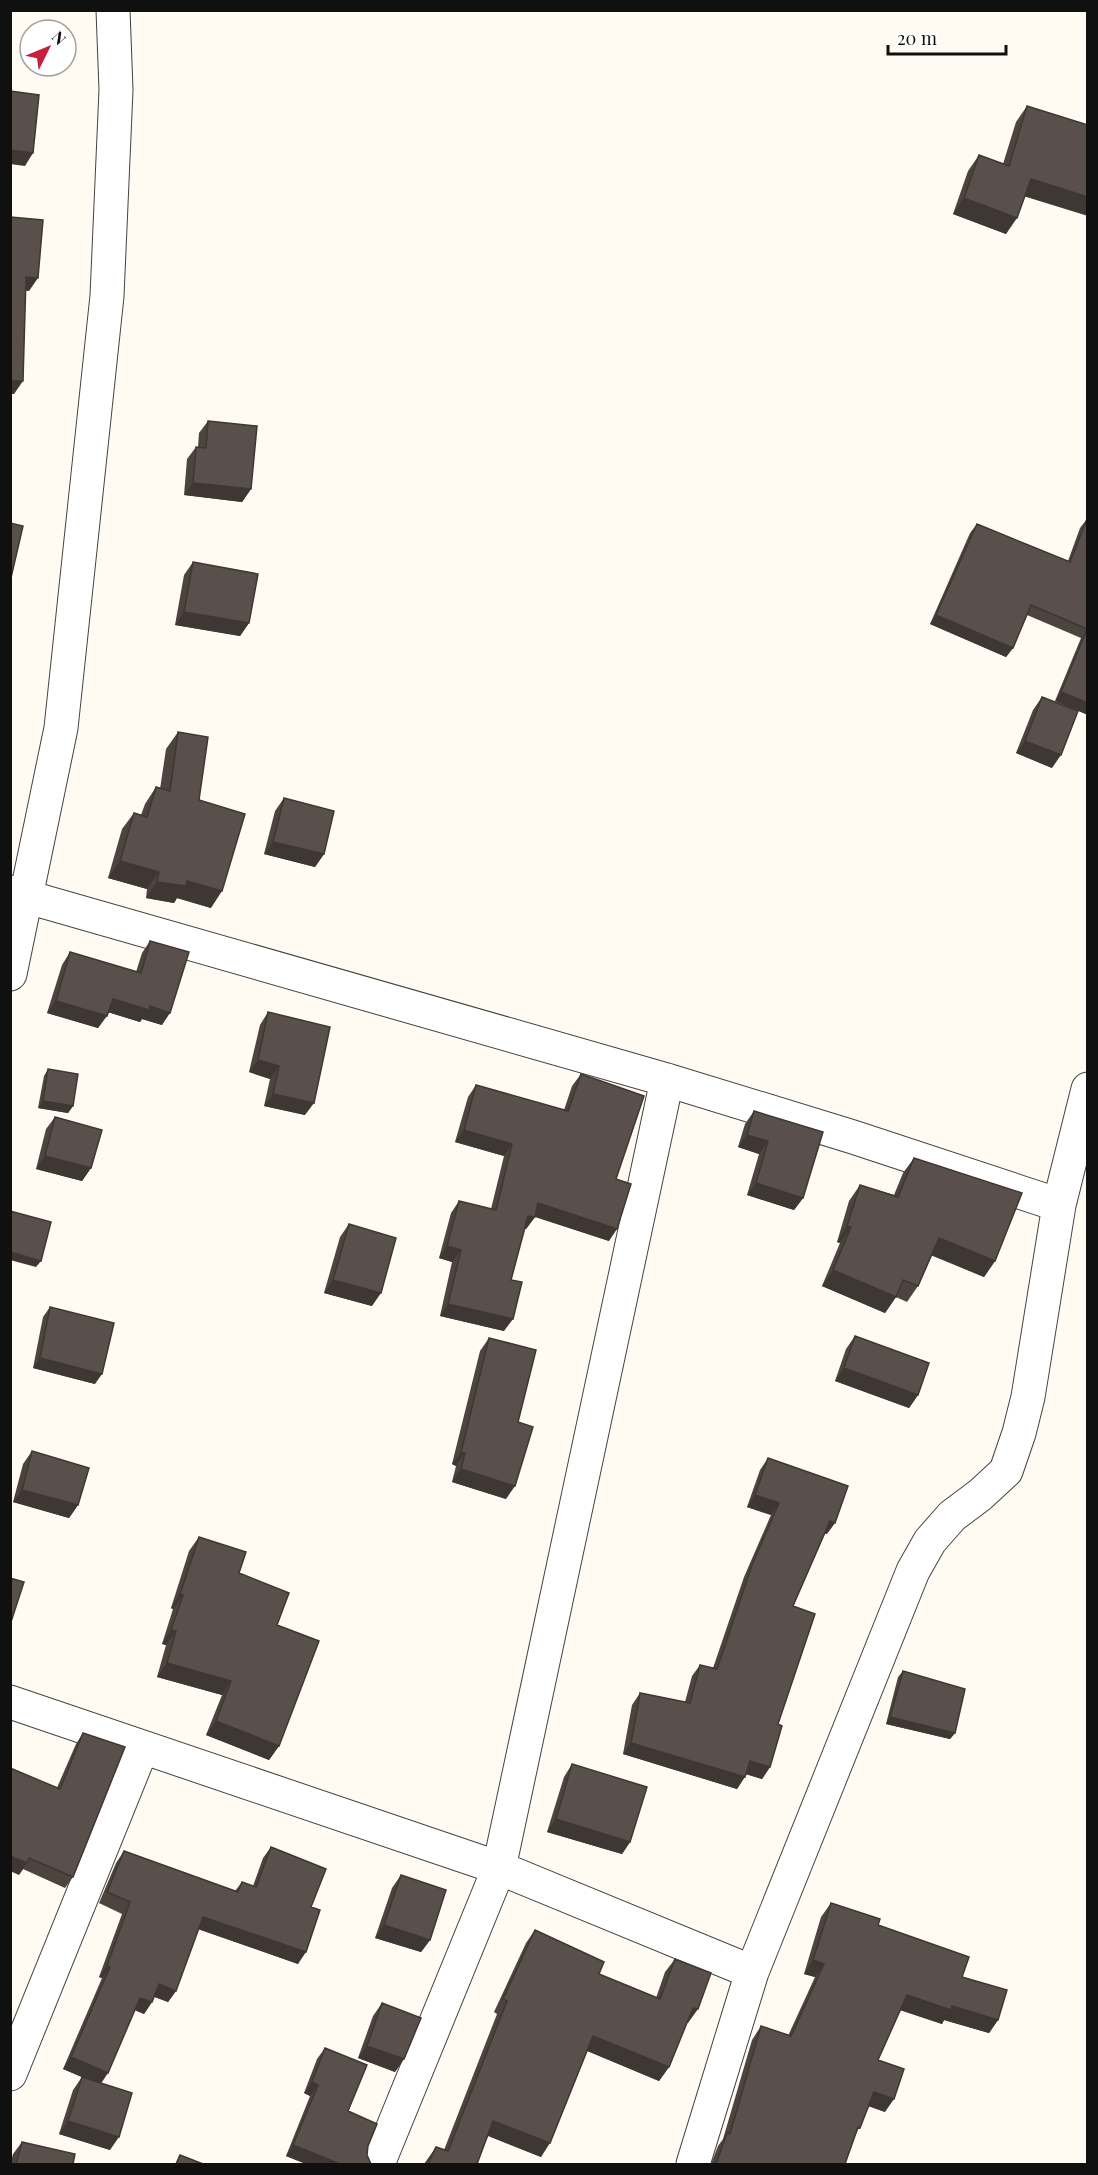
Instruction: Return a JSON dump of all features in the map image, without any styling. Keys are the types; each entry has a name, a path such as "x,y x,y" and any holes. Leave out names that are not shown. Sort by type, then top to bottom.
{"street":[{"path":"10,974 19,894 61,728 107,296 116,90 113,10"},
{"path":"19,894 666,1080 853,1137 1059,1205"},
{"path":"378,2164 499,1868 666,1080"},
{"path":"693,2164 752,1972 913,1571 930,1541 952,1516 1006,1471 1028,1396 1059,1205 1088,1089"},
{"path":"10,1702 499,1868 752,1972"},
{"path":"10,2074 142,1748"}],"building":[{"path":"10,91 39,95 33,153 10,150"},
{"path":"1027,106 1088,125 1088,197 1031,179 1017,218 964,198 979,155 1009,166"},
{"path":"10,217 43,220 38,278 26,277 23,381 10,381"},
{"path":"208,421 257,426 251,489 193,483 196,447 206,448"},
{"path":"1087,519 1088,703 1061,692 1087,629 1031,605 1013,648 936,615 977,524 1070,562"},
{"path":"10,523 23,526 10,582"},
{"path":"193,562 258,574 249,623 184,612"},
{"path":"1042,697 1078,711 1061,755 1025,741"},
{"path":"178,732 208,737 199,800 245,814 222,891 187,881 186,886 157,882 159,872 120,861 134,813 147,817 156,787 170,791"},
{"path":"284,798 334,811 324,854 273,842"},
{"path":"150,941 189,952 170,1013 150,1006 149,1010 113,999 107,1016 56,1001 70,952 141,973"},
{"path":"268,1012 330,1027 314,1103 273,1094 279,1066 258,1060"},
{"path":"48,1069 78,1074 73,1106 43,1101"},
{"path":"581,1074 644,1096 616,1179 631,1184 617,1229 538,1203 535,1217 528,1216 511,1280 522,1282 513,1319 448,1304 461,1250 447,1246 459,1201 496,1210 512,1144 464,1130 476,1085 568,1111"},
{"path":"754,1111 823,1132 803,1198 756,1183 768,1141 747,1135"},
{"path":"55,1117 102,1130 91,1168 45,1156"},
{"path":"914,1158 1022,1193 995,1261 939,1238 918,1286 903,1280 896,1297 833,1270 851,1227 847,1226 860,1185 898,1197"},
{"path":"10,1211 51,1222 41,1261 10,1252"},
{"path":"349,1224 396,1238 381,1293 333,1280"},
{"path":"50,1307 114,1323 102,1374 40,1358"},
{"path":"855,1336 929,1363 918,1395 844,1368"},
{"path":"489,1338 536,1350 518,1422 533,1427 515,1486 461,1469 465,1453 461,1452"},
{"path":"32,1451 89,1468 78,1505 22,1490"},
{"path":"768,1458 848,1486 835,1523 830,1521 793,1606 815,1614 778,1724 782,1726 770,1767 750,1761 745,1777 631,1743 640,1693 690,1703 700,1665 717,1669 752,1565 779,1503 755,1495"},
{"path":"199,1537 246,1552 239,1573 289,1593 277,1625 319,1641 279,1746 216,1721 231,1681 167,1663 176,1631 171,1630 183,1595 180,1594"},
{"path":"10,1578 24,1582 10,1625"},
{"path":"903,1671 965,1689 955,1733 890,1717"},
{"path":"83,1733 125,1747 73,1877 29,1858 27,1863 10,1856 10,1768 60,1789"},
{"path":"572,1764 647,1787 630,1842 556,1819"},
{"path":"271,1847 326,1869 311,1907 320,1910 306,1952 203,1917 176,1991 159,1984 152,2002 140,1998 108,2073 71,2057 110,1967 107,1966 130,1902 107,1892 124,1851 238,1892 242,1882 256,1887"},
{"path":"401,1875 446,1890 430,1940 384,1925"},
{"path":"831,1903 880,1919 878,1925 969,1957 962,1977 1007,1990 998,2020 952,2006 951,2010 907,1995 878,2060 904,2069 894,2099 874,2092 845,2164 716,2164 727,2133 730,2134 761,2026 791,2036 824,1964 813,1960"},
{"path":"535,1930 604,1962 599,1974 660,1999 675,1959 711,1973 698,2009 693,2008 669,2067 593,2036 550,2143 493,2121 477,2164 428,2164 436,2147 448,2151 507,2001 503,1999"},
{"path":"382,2003 421,2018 404,2059 367,2046"},
{"path":"325,2048 367,2065 348,2111 377,2124 368,2146 367,2155 371,2164 340,2164 293,2145 318,2085 312,2082"},
{"path":"82,2077 132,2093 119,2137 68,2121"},
{"path":"22,2142 75,2154 73,2164 16,2164"},
{"path":"180,2155 203,2164 176,2164"}]}
